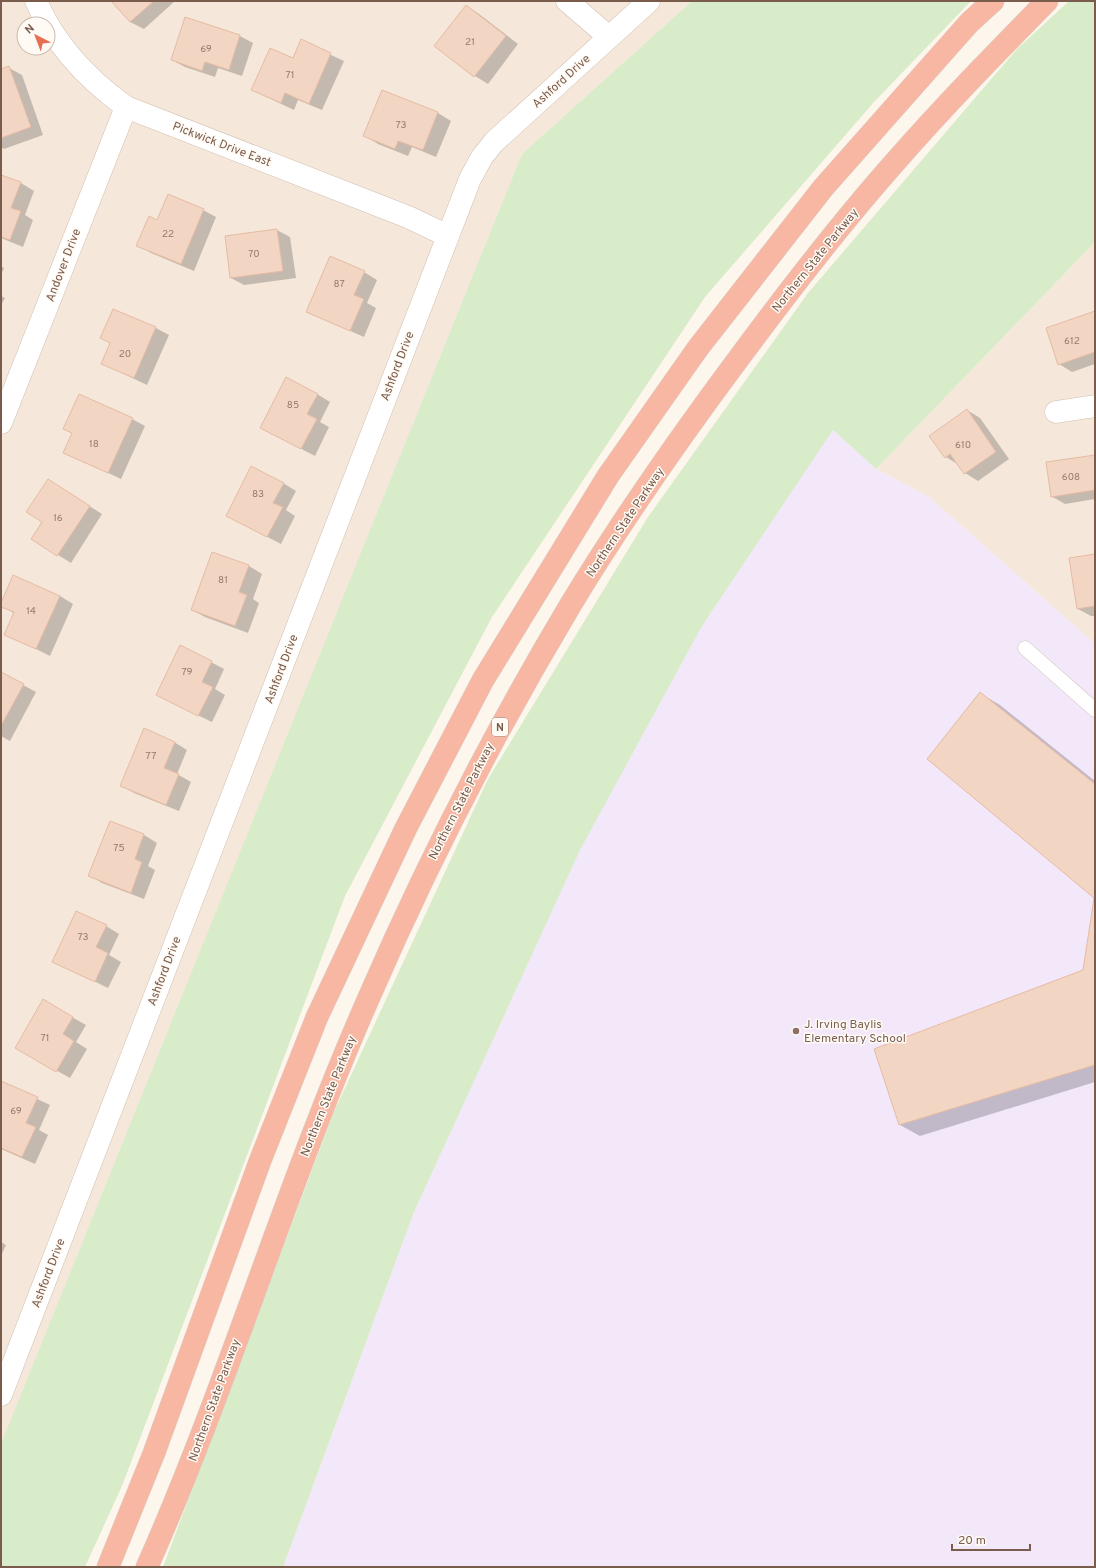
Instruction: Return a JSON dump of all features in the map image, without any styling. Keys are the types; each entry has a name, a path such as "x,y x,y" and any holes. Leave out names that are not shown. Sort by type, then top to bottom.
{"highway":[{"path":"108,1567 154,1453 260,1161 317,1017 406,828 484,680 608,476 698,348 823,188 969,23 994,1"},
{"name":"Northern State Parkway","path":"147,1567 180,1493 308,1142 368,998 430,861 505,719 572,603 625,519 703,407 790,289 894,162 1047,1"}],"street":[{"name":"Pickwick Drive East","path":"36,1 64,51 101,89 126,107 408,217 448,236"},
{"path":"567,1 609,37"},
{"name":"Ashford Drive","path":"1,1395 7,1362 470,179 487,149 649,1"},
{"name":"Andover Drive","path":"1,423 126,107"},
{"path":"1056,412 1095,406"}],"lane":[{"path":"1025,648 1095,710"}],"shaded area":[{"path":"1,1 692,1 522,154 1,1468"},
{"path":"1095,242 1095,644 929,497 876,469"},
{"name":"J. Irving Baylis Elementary School","path":"833,430 876,469 929,497 1095,644 1095,1567 283,1567 414,1212 580,849 702,626"}],"green space":[{"path":"692,1 971,1 874,102 705,297 492,617 345,896 122,1486 85,1567 1,1567 1,1444 522,154"},
{"path":"1069,1 1095,1 1095,242 876,469 833,430 702,626 580,850 414,1212 283,1567 163,1567 333,1114 488,779 648,517 808,293 1017,49"}],"building":[{"path":"111,1 154,1 130,22"},
{"path":"466,5 506,36 474,77 434,46"},
{"path":"185,17 240,35 229,70 205,62 202,71 171,60"},
{"path":"301,39 331,53 309,104 285,93 281,103 251,90 270,48 293,58"},
{"path":"9,66 31,127 1,138 1,69"},
{"path":"382,90 438,112 423,150 398,141 395,149 363,136"},
{"path":"1,175 21,182 11,208 21,211 10,240 1,237"},
{"path":"168,194 204,209 181,264 136,246 149,216 157,220"},
{"path":"277,229 283,271 230,278 225,236"},
{"path":"330,256 365,271 354,295 364,299 350,331 306,312"},
{"path":"113,309 156,327 134,378 101,364 110,343 100,338"},
{"path":"1095,311 1095,352 1058,365 1046,328"},
{"path":"286,377 318,394 307,414 317,419 301,449 260,428"},
{"path":"79,394 133,418 108,473 63,453 72,433 63,429"},
{"path":"967,409 996,452 964,474 950,454 945,458 929,436"},
{"path":"1095,455 1095,490 1051,497 1046,462"},
{"path":"251,466 284,483 273,503 283,507 267,537 226,516"},
{"path":"48,479 90,506 57,556 31,539 42,522 26,512"},
{"path":"212,552 249,565 239,592 247,595 235,626 191,610"},
{"path":"1095,554 1095,606 1077,609 1069,558"},
{"path":"13,575 60,596 36,649 4,635 14,612 1,607 1,603"},
{"path":"180,645 212,661 202,682 213,687 198,716 156,695"},
{"path":"1,672 24,684 1,726"},
{"path":"980,692 1095,784 1095,1065 899,1125 874,1049 1083,970 1094,898 927,759"},
{"path":"144,728 175,742 164,768 179,774 166,805 120,786"},
{"path":"110,821 144,834 135,859 142,862 131,893 88,876"},
{"path":"76,911 107,925 96,947 108,953 95,982 52,962"},
{"path":"43,999 73,1017 63,1034 74,1041 56,1072 15,1048"},
{"path":"1,1081 38,1097 26,1123 36,1127 22,1157 1,1148"}],"place":[{"name":"J. Irving Baylis Elementary School","path":"796,1031"}]}
